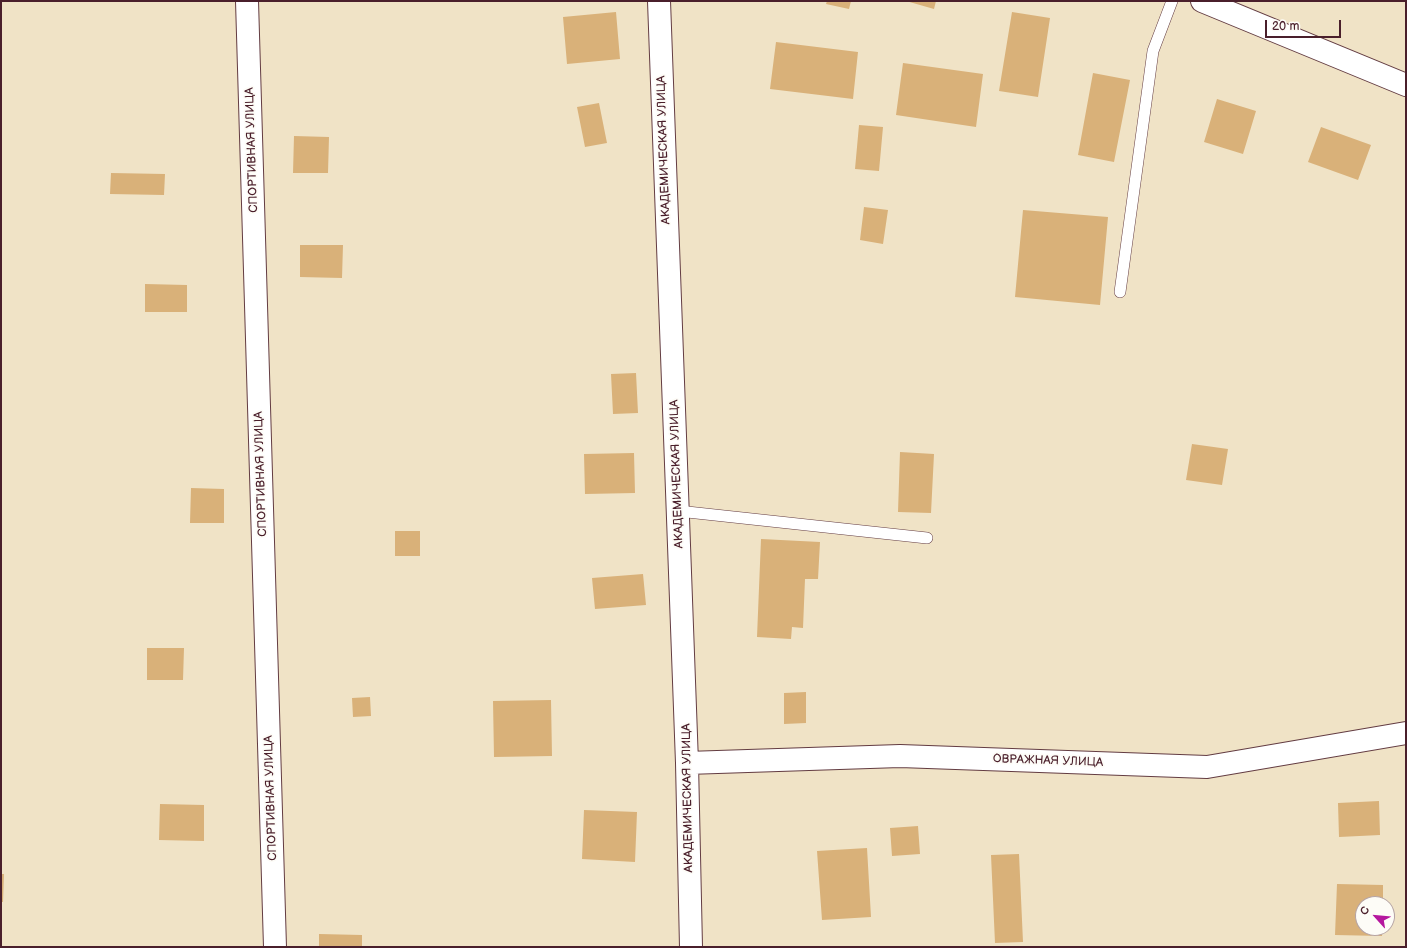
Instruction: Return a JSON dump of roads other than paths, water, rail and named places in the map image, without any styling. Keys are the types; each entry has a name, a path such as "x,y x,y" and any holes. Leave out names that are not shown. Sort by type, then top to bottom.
{"street":[{"name":"СПОРТИВНАЯ УЛИЦА","path":"247,1 275,947"},
{"name":"АКАДЕМИЧЕСКАЯ УЛИЦА","path":"659,1 687,763 691,947"},
{"path":"1202,1 1406,85"},
{"name":"ОВРАЖНАЯ УЛИЦА","path":"687,763 900,756 1206,767 1406,733"}],"lane":[{"path":"1120,292 1153,51 1172,1"},
{"path":"678,511 927,538"}]}
